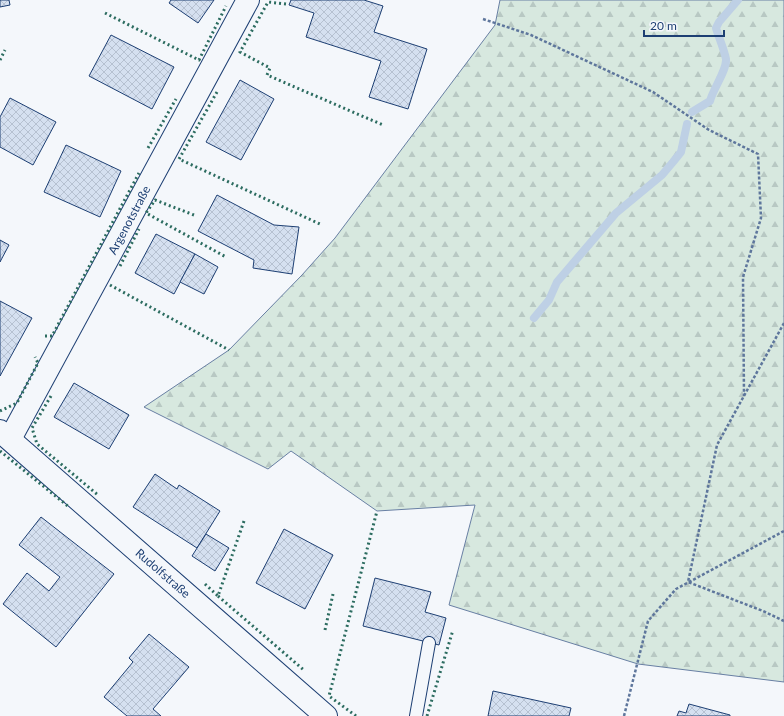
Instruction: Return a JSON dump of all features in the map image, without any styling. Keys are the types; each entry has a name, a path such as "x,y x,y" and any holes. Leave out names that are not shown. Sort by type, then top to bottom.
{"street":[{"name":"Argenotstraße","path":"5,435 248,0"},
{"name":"Rudolfstraße","path":"5,435 326,716"}],"lane":[{"path":"416,716 429,643"}],"path":[{"path":"483,19 531,35 653,92 709,130 758,154 761,218 744,277 744,396"},
{"path":"688,582 717,445 784,323"},
{"path":"624,716 648,621 676,589 784,531"},
{"path":"688,582 763,610 784,621"}],"green space":[{"path":"500,0 784,0 784,682 638,664 449,605 475,505 377,511 291,451 268,469 144,407 229,350 302,275 335,238 495,25"}],"building":[{"path":"0,0 9,0 10,5 0,7"},
{"path":"171,0 214,0 198,23 169,3"},
{"path":"291,0 364,0 383,6 374,32 427,49 408,109 369,97 381,61 306,37 314,13 289,5"},
{"path":"111,35 174,67 152,109 89,76"},
{"path":"240,80 274,99 241,160 206,142"},
{"path":"10,98 56,122 33,165 0,147 0,117"},
{"path":"66,145 121,171 100,217 44,192"},
{"path":"217,195 274,225 299,227 292,274 253,268 254,260 198,231"},
{"path":"156,234 195,254 174,294 135,273"},
{"path":"0,240 9,245 0,262"},
{"path":"195,254 218,267 204,294 180,282"},
{"path":"0,301 32,318 0,376"},
{"path":"74,383 129,415 109,449 54,417"},
{"path":"155,474 177,489 179,485 220,511 197,548 133,507"},
{"path":"41,517 114,574 56,647 3,604 27,573 49,591 60,577 19,545"},
{"path":"284,529 333,555 305,609 256,583"},
{"path":"206,534 229,548 215,571 192,556"},
{"path":"375,578 431,592 425,612 446,618 439,645 363,626"},
{"path":"149,634 189,667 153,709 161,716 127,716 104,697 133,662 129,658"},
{"path":"493,691 571,708 569,716 488,716"},
{"path":"689,704 730,716 677,716 679,711 686,713"}],"waterway":[{"path":"692,112 710,101 722,74 726,59 716,28 719,22 738,0"},
{"path":"534,318 549,300 557,282 616,213 662,175 681,152 687,124"}],"hedge":[{"path":"286,4 268,2 240,52 270,68 267,75 383,125"},
{"path":"105,13 199,60 226,6"},
{"path":"0,60 5,50"},
{"path":"217,92 179,159 322,225"},
{"path":"148,148 176,99"},
{"path":"45,336 52,336 139,173"},
{"path":"194,215 155,200 146,213 226,257"},
{"path":"120,266 139,229"},
{"path":"110,285 229,350"},
{"path":"0,411 17,403 38,363 35,357"},
{"path":"51,396 32,428 37,444 98,495"},
{"path":"0,451 69,507"},
{"path":"356,716 329,696 377,511"},
{"path":"205,584 218,596 244,521"},
{"path":"325,630 333,594"},
{"path":"218,596 305,671"},
{"path":"427,716 453,630"}]}
